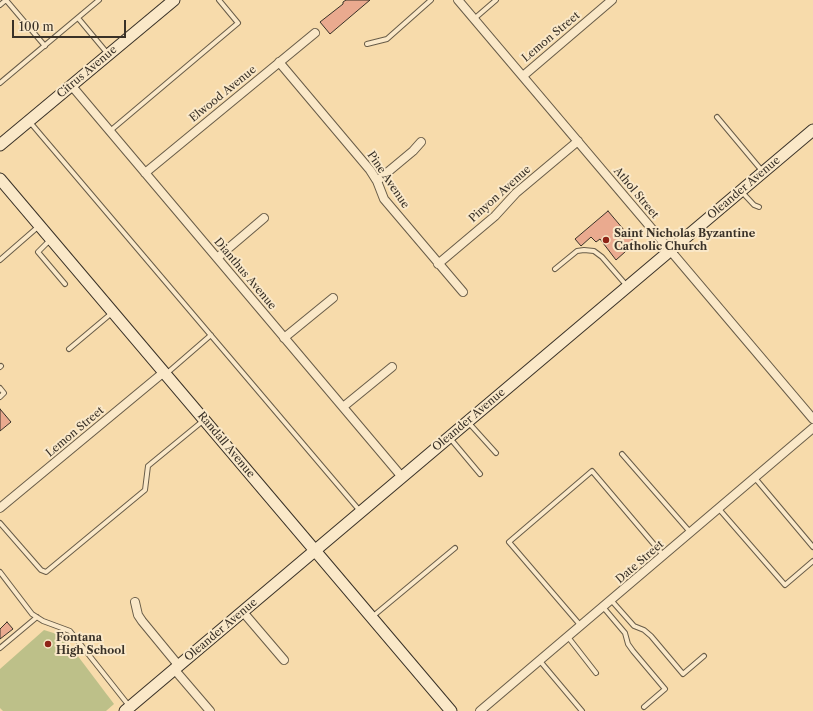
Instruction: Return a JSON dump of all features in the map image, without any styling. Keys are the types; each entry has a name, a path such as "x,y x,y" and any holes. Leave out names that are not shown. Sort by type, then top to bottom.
{"street":[{"name":"Citrus Avenue","path":"0,145 174,0"},
{"name":"Athol Street","path":"458,0 813,419"},
{"name":"Lemon Street","path":"522,76 612,0"},
{"name":"Elwood Avenue","path":"145,173 315,33"},
{"name":"Pine Avenue","path":"279,62 370,170 377,181 384,199 463,292"},
{"name":"Dianthus Avenue","path":"71,86 402,476"},
{"name":"Oleander Avenue","path":"127,709 813,130"},
{"name":"Pinyon Avenue","path":"438,264 495,216 516,193 578,141"},
{"path":"377,181 413,151 421,142"},
{"name":"Randall Avenue","path":"0,179 451,711"},
{"path":"217,258 264,218"},
{"path":"284,338 333,298"},
{"path":"343,407 392,367"},
{"name":"Lemon Street","path":"0,508 165,373"},
{"name":"Date Street","path":"480,711 813,428"},
{"path":"135,602 138,615 142,621 210,711"},
{"path":"243,612 284,660"}],"lane":[{"path":"0,5 6,0 45,46"},
{"path":"0,83 99,0"},
{"path":"109,131 238,23 219,0"},
{"path":"367,44 387,39 431,0"},
{"path":"474,19 496,0"},
{"path":"78,18 108,54"},
{"path":"716,117 763,172"},
{"path":"29,121 361,512"},
{"path":"740,191 759,207"},
{"path":"0,260 40,226"},
{"path":"51,239 38,252 65,284"},
{"path":"555,269 577,251 594,251 602,256 628,286"},
{"path":"69,349 113,312"},
{"path":"165,373 211,335"},
{"path":"0,388 4,393 0,397"},
{"path":"0,523 41,570 46,572 145,490 148,466 205,420"},
{"path":"468,421 496,453"},
{"path":"449,437 480,474"},
{"path":"622,454 690,533"},
{"path":"581,626 509,542 592,471 664,556"},
{"path":"755,478 813,547"},
{"path":"719,508 785,586 813,561"},
{"path":"371,617 454,548"},
{"path":"0,572 32,614 70,631 127,709"},
{"path":"611,600 634,626 644,630 651,636 683,674 704,656"},
{"path":"603,607 625,634 628,644 633,652 665,689 644,706"},
{"path":"0,648 37,617"},
{"path":"568,637 596,673"},
{"path":"540,661 582,711"}],"green space":[{"path":"44,630 60,635 65,639 114,704 106,711 3,711 0,708 0,669"}],"building":[{"path":"346,0 370,0 330,34 320,22"},
{"path":"608,211 635,243 616,260 600,239 596,242 591,237 581,246 575,239"},
{"path":"0,409 11,422 0,431"},
{"path":"7,622 13,629 0,639 0,629"}],"place":[{"name":"Saint Nicholas Byzantine Catholic Church","path":"606,240"},
{"name":"Fontana High School","path":"48,644"}]}
